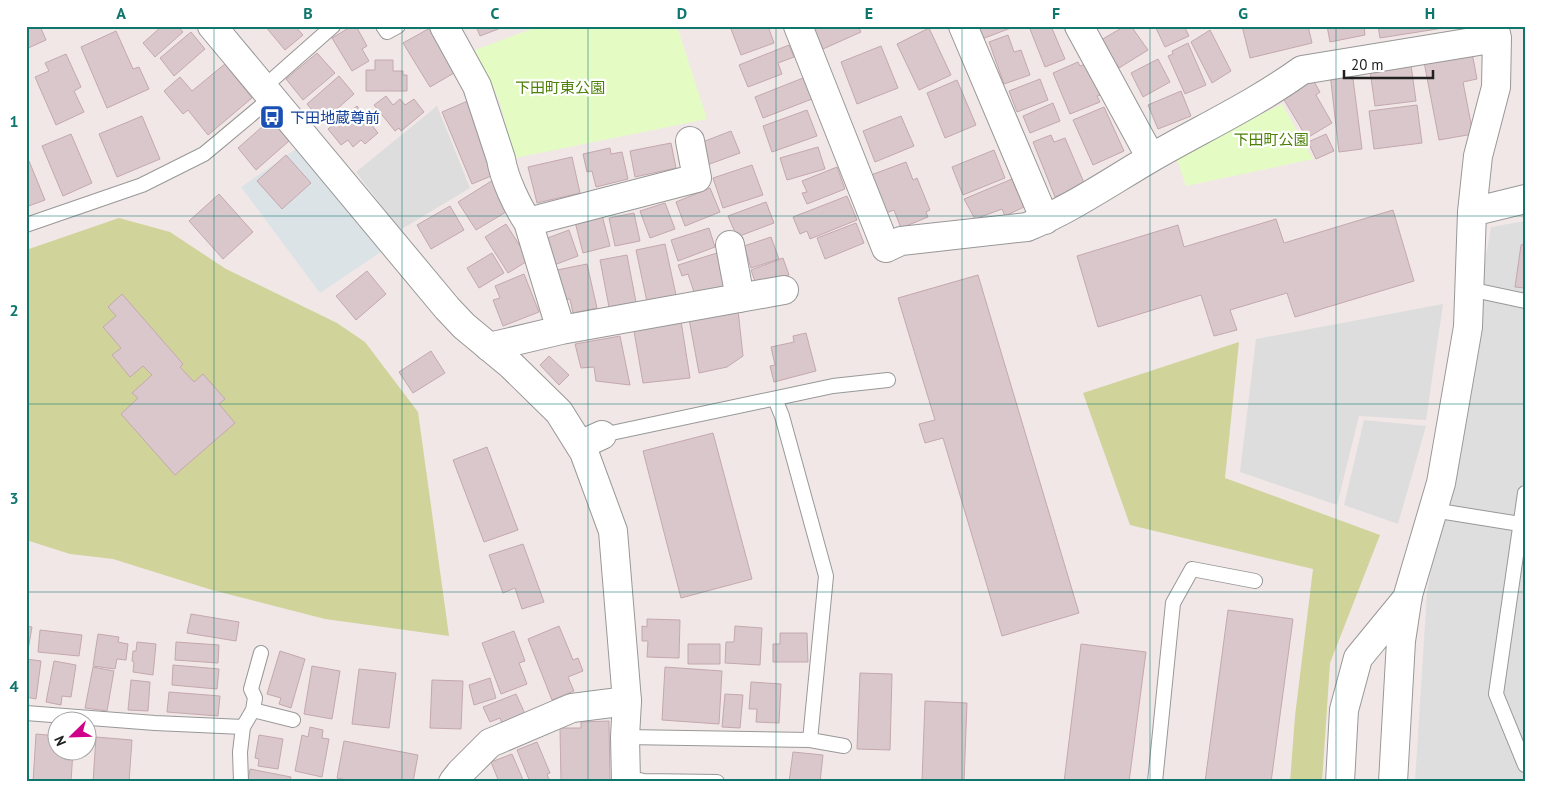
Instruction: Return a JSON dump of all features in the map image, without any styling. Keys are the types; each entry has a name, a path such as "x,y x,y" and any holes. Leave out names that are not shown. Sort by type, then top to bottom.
{"street":[{"path":"212,26 447,308 464,326 512,365 559,412 591,440 584,452 613,531 627,701 625,737 626,779"},
{"path":"444,26 477,86 503,169 528,222 561,330"},
{"path":"798,26 886,248 900,241 1027,227 1045,220 1277,88 1302,70 1495,32 1496,87 1478,156 1472,212 1468,327 1442,483 1408,596 1401,641 1393,782"},
{"path":"963,26 1045,220"},
{"path":"1079,26 1151,158"},
{"path":"528,222 697,178 690,141"},
{"path":"1472,212 1525,199"},
{"path":"730,245 740,298"},
{"path":"489,347 561,330 784,290"},
{"path":"1340,782 1344,710 1358,658 1408,596"},
{"path":"453,782 490,743 572,708 627,701"}],"lane":[{"path":"26,225 142,185 204,154 268,93 333,26"},
{"path":"383,26 387,32 398,26"},
{"path":"1469,289 1525,301"},
{"path":"591,440 833,386 888,380"},
{"path":"775,399 782,416 826,576 810,740"},
{"path":"1525,493 1496,694 1525,765"},
{"path":"1433,510 1520,524"},
{"path":"1155,782 1173,604 1192,568 1255,581"},
{"path":"241,782 240,752 244,727 253,710 254,698 251,689 261,653"},
{"path":"253,710 292,720"},
{"path":"26,713 155,723 244,727"},
{"path":"625,737 810,740 844,746"},
{"path":"626,779 717,782"}],"shaded area":[{"path":"437,106 470,188 400,230 356,172"},
{"path":"299,147 384,250 320,293 241,187"},
{"path":"1525,221 1525,782 1415,782 1427,593 1491,227"},
{"path":"1443,304 1426,420 1359,416 1337,505 1240,472 1256,339"},
{"path":"1364,420 1426,426 1398,524 1344,505"}],"green space":[{"name":"下田町東公園","path":"540,26 677,26 707,119 515,158 499,100 475,50"},
{"name":"下田町公園","path":"1282,104 1313,159 1186,186 1176,156"},
{"path":"119,218 170,232 226,269 337,323 365,342 418,412 449,636 325,619 212,590 113,559 70,554 26,540 26,250"},
{"path":"1239,342 1225,478 1380,535 1330,663 1322,782 1290,782 1295,716 1313,569 1130,525 1083,393"}],"building":[{"path":"26,26 40,26 46,40 26,49"},
{"path":"162,26 178,26 183,32 155,57 143,43"},
{"path":"265,26 295,26 303,35 285,50"},
{"path":"352,26 356,26 367,46 362,49 369,61 352,71 332,38"},
{"path":"476,26 506,26 480,36"},
{"path":"739,26 768,26 774,43 741,55 731,29"},
{"path":"812,26 858,26 861,32 823,49"},
{"path":"977,26 1016,26 982,39"},
{"path":"1036,26 1051,26 1065,59 1045,67 1030,29"},
{"path":"1125,26 1131,26 1148,50 1119,68 1101,40"},
{"path":"1155,26 1184,26 1189,36 1165,47"},
{"path":"1242,26 1308,26 1312,43 1250,58"},
{"path":"1327,26 1364,26 1365,35 1330,42"},
{"path":"1378,26 1456,26 1380,38"},
{"path":"430,28 454,73 430,87 403,43"},
{"path":"929,28 951,75 919,90 897,44"},
{"path":"1210,30 1231,71 1212,83 1191,42"},
{"path":"116,31 133,69 139,67 149,89 107,108 81,47"},
{"path":"191,32 205,49 174,76 160,58"},
{"path":"1008,35 1014,52 1021,50 1030,75 1004,84 989,42"},
{"path":"1188,43 1206,85 1185,94 1168,56 1173,54 1172,51"},
{"path":"789,45 794,57 778,63 782,74 748,87 739,65"},
{"path":"881,46 898,88 857,104 841,62"},
{"path":"317,53 335,73 303,100 286,79"},
{"path":"1472,53 1477,79 1463,82 1473,134 1439,140 1424,62"},
{"path":"66,54 81,87 74,91 84,112 56,125 35,77 49,71 45,63"},
{"path":"1158,59 1170,82 1143,97 1131,73"},
{"path":"375,60 393,60 393,71 403,71 403,75 407,75 407,91 366,91 366,70 375,70"},
{"path":"1078,62 1080,66 1088,63 1101,95 1097,96 1100,102 1070,114 1053,73"},
{"path":"225,64 252,98 208,135 188,110 183,114 164,91 180,77 192,91"},
{"path":"1411,65 1416,101 1375,106 1370,71"},
{"path":"1352,71 1362,149 1339,152 1330,73"},
{"path":"339,76 354,94 322,122 307,104"},
{"path":"803,78 812,99 763,118 755,97"},
{"path":"1040,79 1048,100 1017,112 1009,91"},
{"path":"957,80 976,125 945,138 927,93"},
{"path":"1313,80 1320,92 1316,95 1332,123 1307,138 1283,98"},
{"path":"1181,91 1191,116 1158,129 1148,105"},
{"path":"386,96 393,105 400,99 405,105 414,99 424,112 401,131 399,128 395,131 374,105"},
{"path":"470,100 496,174 472,184 442,112"},
{"path":"1053,103 1060,121 1030,133 1023,116"},
{"path":"1417,105 1422,143 1374,149 1369,111"},
{"path":"357,106 378,133 365,144 361,140 353,147 348,140 341,145 328,129"},
{"path":"1104,107 1124,151 1093,165 1073,120"},
{"path":"807,110 817,136 772,152 763,126"},
{"path":"142,116 160,159 117,177 99,134"},
{"path":"901,116 914,146 875,162 863,131"},
{"path":"271,119 289,141 256,170 238,148"},
{"path":"731,131 740,153 707,165 700,143"},
{"path":"71,134 92,183 63,196 42,146"},
{"path":"1326,134 1334,151 1316,159 1308,142"},
{"path":"1051,135 1054,142 1065,138 1085,185 1055,197 1033,142"},
{"path":"671,143 676,168 635,177 630,151"},
{"path":"818,147 825,169 787,180 780,158"},
{"path":"610,148 611,154 622,152 628,179 596,187 592,171 587,172 583,154"},
{"path":"994,150 1005,178 963,195 952,167"},
{"path":"286,155 311,183 282,209 257,181"},
{"path":"572,157 580,193 537,203 528,167"},
{"path":"29,161 45,200 26,207 26,162"},
{"path":"906,162 913,180 917,178 930,210 926,212 928,217 901,228 894,210 886,213 871,175"},
{"path":"752,165 763,195 723,208 713,178"},
{"path":"837,167 845,189 807,204 802,193 807,192 802,181"},
{"path":"1012,179 1024,207 1005,216 1002,209 975,219 964,199"},
{"path":"493,180 511,209 476,230 458,202"},
{"path":"710,188 720,212 685,226 676,202"},
{"path":"219,194 253,232 223,259 189,221"},
{"path":"847,196 857,220 810,239 807,231 800,234 793,217"},
{"path":"766,202 774,223 737,237 728,216"},
{"path":"665,203 675,229 650,238 640,211"},
{"path":"450,206 464,230 431,249 417,225"},
{"path":"1393,210 1414,281 1295,317 1287,293 1230,310 1237,330 1214,336 1201,295 1098,327 1077,256 1178,225 1184,247 1276,219 1284,243"},
{"path":"634,213 640,241 615,246 609,218"},
{"path":"602,215 610,246 583,253 575,222"},
{"path":"856,223 864,243 825,259 817,238"},
{"path":"506,224 529,260 508,273 485,237"},
{"path":"709,228 715,247 678,261 671,240"},
{"path":"569,230 578,256 554,265 545,239"},
{"path":"771,237 779,259 751,268 744,246"},
{"path":"665,244 676,295 647,302 636,250"},
{"path":"1525,244 1525,288 1515,287 1521,245"},
{"path":"492,253 504,273 479,288 467,268"},
{"path":"717,253 727,286 695,295 688,274 682,276 678,265"},
{"path":"627,255 636,302 609,307 600,260"},
{"path":"783,258 789,275 757,287 751,270"},
{"path":"587,264 597,308 573,313 570,299 564,300 557,270"},
{"path":"367,271 386,294 356,320 336,296"},
{"path":"524,274 539,312 503,326 493,300 500,298 495,286"},
{"path":"978,275 1079,613 1002,636 943,438 925,443 919,424 935,420 898,298"},
{"path":"122,294 183,364 180,367 194,382 203,374 225,399 219,404 235,423 175,475 121,414 138,398 132,393 152,375 143,366 130,377 112,355 121,348 103,327 116,316 108,307"},
{"path":"738,310 743,356 727,367 699,373 689,319"},
{"path":"681,321 690,378 643,383 634,331"},
{"path":"806,333 816,371 774,382 770,366 775,365 771,347 794,342 793,336"},
{"path":"620,336 630,385 596,381 594,367 581,368 575,344"},
{"path":"431,351 445,373 413,393 399,372"},
{"path":"549,356 569,375 559,385 540,365"},
{"path":"713,433 752,579 681,598 643,451"},
{"path":"487,447 518,530 484,542 453,460"},
{"path":"523,544 544,602 522,609 515,588 503,593 489,555"},
{"path":"1228,610 1293,619 1271,782 1205,782"},
{"path":"191,614 239,622 236,641 187,633"},
{"path":"647,619 680,620 679,658 647,657 648,641 642,641 642,626 647,627"},
{"path":"26,626 32,627 28,650 26,650"},
{"path":"559,626 573,660 578,658 583,671 568,677 574,691 552,700 528,639"},
{"path":"735,626 762,628 760,665 725,663 726,642 734,642"},
{"path":"40,630 82,635 79,656 38,652"},
{"path":"514,631 525,661 519,663 527,684 501,694 482,643"},
{"path":"780,633 807,633 808,662 773,662 773,644 780,644"},
{"path":"98,634 119,637 118,642 128,644 126,660 117,659 115,669 93,666"},
{"path":"137,642 156,644 153,675 133,672 133,651 136,651"},
{"path":"176,642 219,645 218,663 175,660"},
{"path":"688,644 720,644 720,664 688,664"},
{"path":"1081,644 1146,652 1129,782 1064,782"},
{"path":"280,651 305,659 291,708 279,704 281,698 267,694"},
{"path":"26,659 41,661 36,699 26,697"},
{"path":"54,661 76,665 71,697 62,696 61,705 46,702"},
{"path":"173,665 219,669 217,689 172,685"},
{"path":"312,666 340,671 332,719 304,714"},
{"path":"93,667 114,671 107,711 85,708"},
{"path":"665,667 722,671 719,724 662,720"},
{"path":"359,669 396,673 389,728 352,724"},
{"path":"860,673 892,674 890,750 857,749"},
{"path":"490,678 496,698 474,705 469,685"},
{"path":"131,680 150,682 148,711 128,710"},
{"path":"432,680 463,681 461,729 430,728"},
{"path":"751,682 781,684 779,723 756,722 757,709 749,709"},
{"path":"169,692 220,696 218,716 167,712"},
{"path":"516,694 526,716 503,726 500,718 490,722 483,707"},
{"path":"725,694 743,695 740,728 722,727"},
{"path":"925,701 967,703 964,782 922,782"},
{"path":"609,721 610,782 561,782 560,728 581,728 581,722"},
{"path":"310,727 323,730 322,738 329,739 322,777 295,771 302,735 308,737"},
{"path":"36,734 48,735 48,760 72,760 71,782 33,782"},
{"path":"259,735 283,739 278,769 258,766 259,759 255,758"},
{"path":"98,737 132,740 129,782 93,782 94,760 98,760"},
{"path":"344,741 418,755 413,782 356,782 337,778"},
{"path":"537,742 550,773 547,774 550,782 530,782 517,750"},
{"path":"793,752 823,755 820,782 789,782"},
{"path":"512,754 524,782 499,782 491,762"},
{"path":"250,769 291,777 290,782 248,781"}],"place":[{"name":"下田地蔵尊前","path":"272,117"}]}
